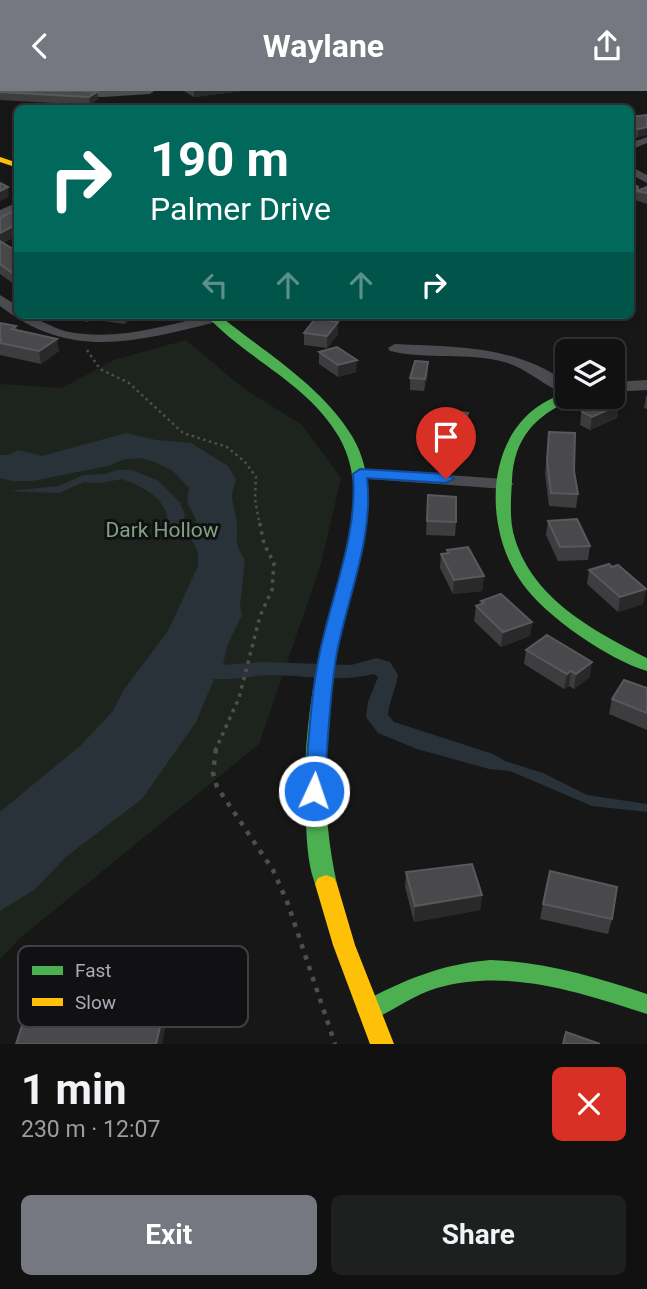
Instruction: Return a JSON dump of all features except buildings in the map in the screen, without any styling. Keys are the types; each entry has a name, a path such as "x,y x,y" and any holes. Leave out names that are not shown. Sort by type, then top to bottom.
{"main road":[{"path":"215,319 332,418 353,449 360,474 362,497 356,536 331,638 314,771 314,812 319,860 329,902 382,1044"},
{"path":"555,403 535,412 516,431 510,442 504,520 508,541 526,575 548,601 573,623 607,645 647,665"},
{"path":"369,1010 413,986 446,975 481,970 540,972 647,1005"}],"street":[{"path":"19,91 103,95 150,91"},
{"path":"0,299 14,310"},
{"path":"27,319 47,331 89,339 135,335 204,319"},
{"path":"395,348 479,354 514,360 539,370 555,381"},
{"path":"625,386 647,385"},
{"path":"360,474 505,484"}],"path":[{"path":"89,345 90,358 102,371 129,383 183,433 227,447 245,462 256,477 255,499 264,544 274,563 272,590 260,616 257,635 246,663 243,686 214,755 213,772 217,787 231,811 273,870 288,904 335,1044"}],"green space":[{"name":"Dark Hollow","path":"186,340 243,388 302,425 341,478 321,564 259,744 20,938 0,959 0,384 62,388 114,360"}],"shaded area":[{"path":"126,433 156,440 191,443 228,466 236,480 232,496 237,543 245,560 240,606 242,615 227,646 223,665 264,662 351,665 377,658 390,662 398,675 388,715 394,722 493,754 505,761 543,773 587,795 647,804 647,812 592,806 510,771 489,769 417,749 378,733 366,717 368,702 378,677 374,674 348,678 269,675 214,679 196,722 142,799 67,856 34,890 0,911 0,812 81,745 113,711 123,691 168,631 198,566 198,553 192,540 196,520 187,501 189,488 172,470 140,458 125,459 108,466 32,481 12,481 0,478 0,455 8,455 18,450 42,456"},
{"path":"117,470 132,470 157,480 180,503 185,514 182,528 177,530 168,524 164,508 153,495 122,479 100,483 84,482 59,493 9,491 59,486 83,475 105,474"}],"traffic: fast":[{"path":"217,319 302,387 333,419 345,436 359,476 359,520 330,645 317,734 315,809 326,884"},
{"path":"555,403 531,417 511,447 504,491 507,539 516,562 545,600 583,630 647,665"},
{"path":"369,1010 402,992 437,978 490,970 544,975 647,1004"}],"traffic: slow":[{"path":"0,159 14,164"},
{"path":"326,884 344,945 382,1044"}],"route":[{"path":"314,791 328,655 356,536 362,497 360,474 446,479"}]}
